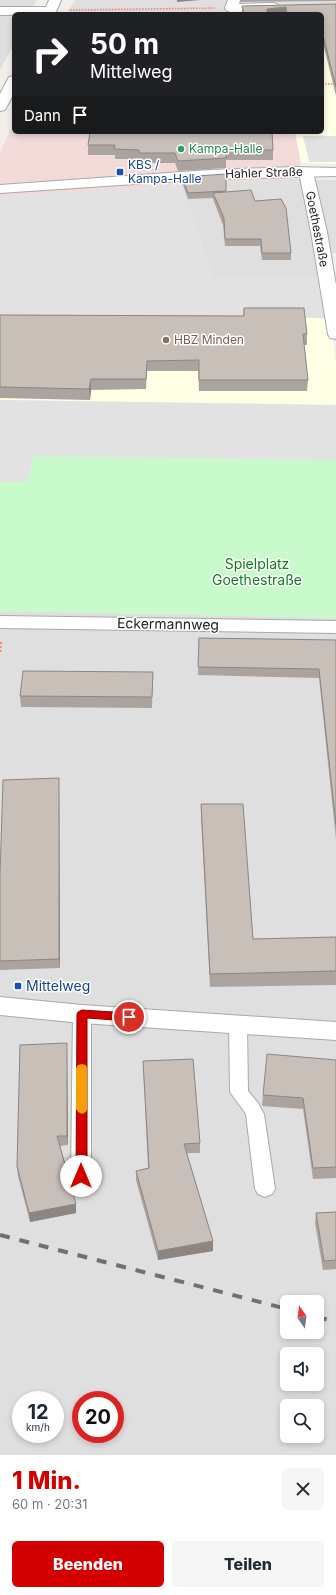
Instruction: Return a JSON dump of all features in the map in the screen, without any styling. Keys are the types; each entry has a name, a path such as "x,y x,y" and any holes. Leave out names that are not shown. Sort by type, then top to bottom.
{"street":[{"path":"233,4 284,7"},
{"path":"0,10 51,8"},
{"path":"0,108 12,84"},
{"name":"Goethestraße","path":"306,172 320,232 336,334"},
{"name":"Hahler Straße","path":"0,189 221,175 336,172"},
{"name":"Eckermannweg","path":"0,622 336,627"},
{"path":"0,1006 82,1014 336,1031"}],"lane":[{"path":"81,1176 82,1014"},
{"path":"238,1024 239,1092 243,1099 252,1106 255,1114 264,1189"}],"path":[{"path":"51,8 233,4"},
{"path":"324,84 336,84"}],"shaded area":[{"path":"0,0 37,0 31,12 12,12 12,48 0,70"},
{"path":"76,0 336,0 336,10 67,12"},
{"path":"336,10 336,164 301,163 295,134 324,134 324,12 234,11"},
{"path":"234,11 234,12 67,12"},
{"name":"Kampa-Halle","path":"12,127 12,134 295,134 301,163 292,179 181,185 213,277 322,277 0,318 0,152"},
{"path":"303,136 336,136 336,162 309,162"},
{"path":"292,179 336,180 336,253 318,253 322,277 213,277 181,185"},
{"name":"Kampa-Halle","path":"181,185 213,277 322,277 330,318 0,318 0,196"},
{"name":"HBZ Minden","path":"0,318 330,318 336,363 336,405 0,400"},
{"path":"0,400 336,405 336,460 34,456 27,482 0,482"},
{"path":"0,611 336,618 336,1455 0,1455"}],"green space":[{"name":"Spielplatz Goethestraße","path":"34,456 336,460 336,618 0,611 0,482 27,482"}],"building":[{"path":"336,4 336,87 324,39 324,12 287,12 286,7 267,9 267,12 244,12 242,6"},
{"name":"Kampa-Halle","path":"90,134 272,134 273,150 226,150 226,158 178,161 175,153 139,153 139,150 114,149 115,145 88,145"},
{"path":"226,174 226,191 188,193 182,177"},
{"path":"251,190 255,201 281,199 286,208 291,253 262,253 261,239 225,239 224,218 213,193"},
{"name":"HBZ Minden","path":"244,308 304,308 307,334 303,334 308,380 199,380 199,360 147,361 146,379 91,379 89,389 0,387 0,315 244,316"},
{"path":"199,638 336,640 336,825 319,669 198,667"},
{"path":"23,671 153,672 152,697 20,696"},
{"path":"59,778 59,959 0,961 0,874 3,780"},
{"path":"201,804 243,804 253,939 336,937 336,971 210,974"},
{"path":"67,1043 67,1136 57,1136 76,1204 29,1213 17,1166 20,1045"},
{"path":"267,1054 336,1060 336,1167 313,1168 303,1098 263,1095"},
{"path":"193,1059 200,1143 184,1144 213,1241 158,1251 136,1171 149,1168 143,1061"},
{"path":"336,1212 336,1260 324,1261 316,1213"}],"railway":[{"path":"0,1235 280,1307"},
{"path":"324,1319 336,1322"}],"slow traffic":[{"path":"82,1068 82,1109"}],"place":[{"name":"Kampa-Halle","path":"181,149"},
{"name":"KBS / Kampa-Halle","path":"120,172"},
{"name":"HBZ Minden","path":"166,340"},
{"name":"Mittelweg","path":"18,986"}],"route":[{"path":"81,1176 82,1014 129,1017"}]}
